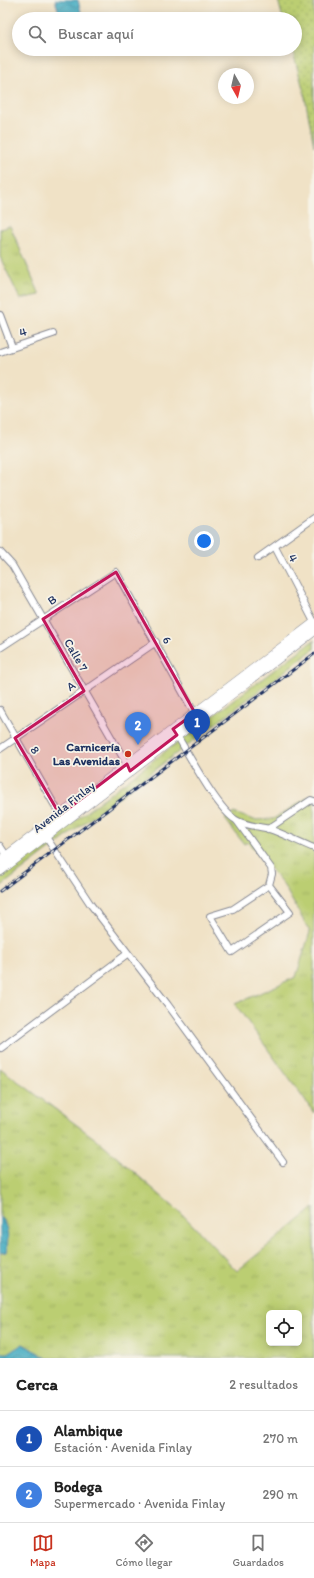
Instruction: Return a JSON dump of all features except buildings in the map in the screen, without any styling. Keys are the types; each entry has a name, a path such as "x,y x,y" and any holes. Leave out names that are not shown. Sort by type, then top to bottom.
{"highway":[{"name":"Avenida Finlay","path":"0,871 6,860 196,716 314,622"},
{"name":"Avenida Finlay","path":"196,716 314,631"}],"street":[{"path":"0,315 12,347"},
{"name":"4","path":"0,352 53,334"},
{"path":"258,558 314,518"},
{"name":"4","path":"275,547 314,622"},
{"name":"Calle 7","path":"0,552 12,565 128,768"},
{"name":"B","path":"0,648 116,572"},
{"name":"6","path":"116,572 196,716"},
{"name":"A","path":"0,749 156,642"},
{"name":"8","path":"0,710 62,818"},
{"path":"175,732 212,793 230,816 237,821 268,829 314,848"},
{"path":"268,829 311,800 314,801"},
{"path":"237,821 271,868 272,874 269,884 233,909 210,916 232,952 290,912 269,884"},
{"path":"43,833 90,905 168,1005 283,1162"},
{"path":"0,846 6,860"},
{"path":"1,1048 127,954"}],"highlighted area":[{"path":"116,572 195,713 173,729 177,735 130,771 127,764 60,815 15,738 84,691 43,619"}],"green space":[{"path":"278,0 314,0 314,146 304,92 294,56 302,56 302,12 281,12"},
{"path":"10,226 40,295 20,299 0,257 0,229"},
{"path":"314,640 314,649 0,887 0,878 151,762"},
{"path":"310,796 314,796 314,1113 235,1004 296,977 310,932 284,886 248,842 244,844 225,819 234,813 254,820 273,819"},
{"path":"0,1068 97,1140 183,1215 237,1271 314,1208 314,1358 47,1358 23,1344 8,1354 0,1353 0,1253 6,1252 5,1222 0,1217"}],"water":[{"path":"55,0 78,0 81,12 59,12"},
{"path":"0,1217 7,1229 8,1243 6,1252 0,1253"},
{"path":"23,1344 47,1358 0,1358 0,1353 8,1353"}],"railway":[{"path":"0,891 314,654"}],"place":[{"name":"Alambique","path":"197,742"},
{"name":"Bodega","path":"138,745"},
{"name":"Carnicería Las Avenidas","path":"128,754"}]}
